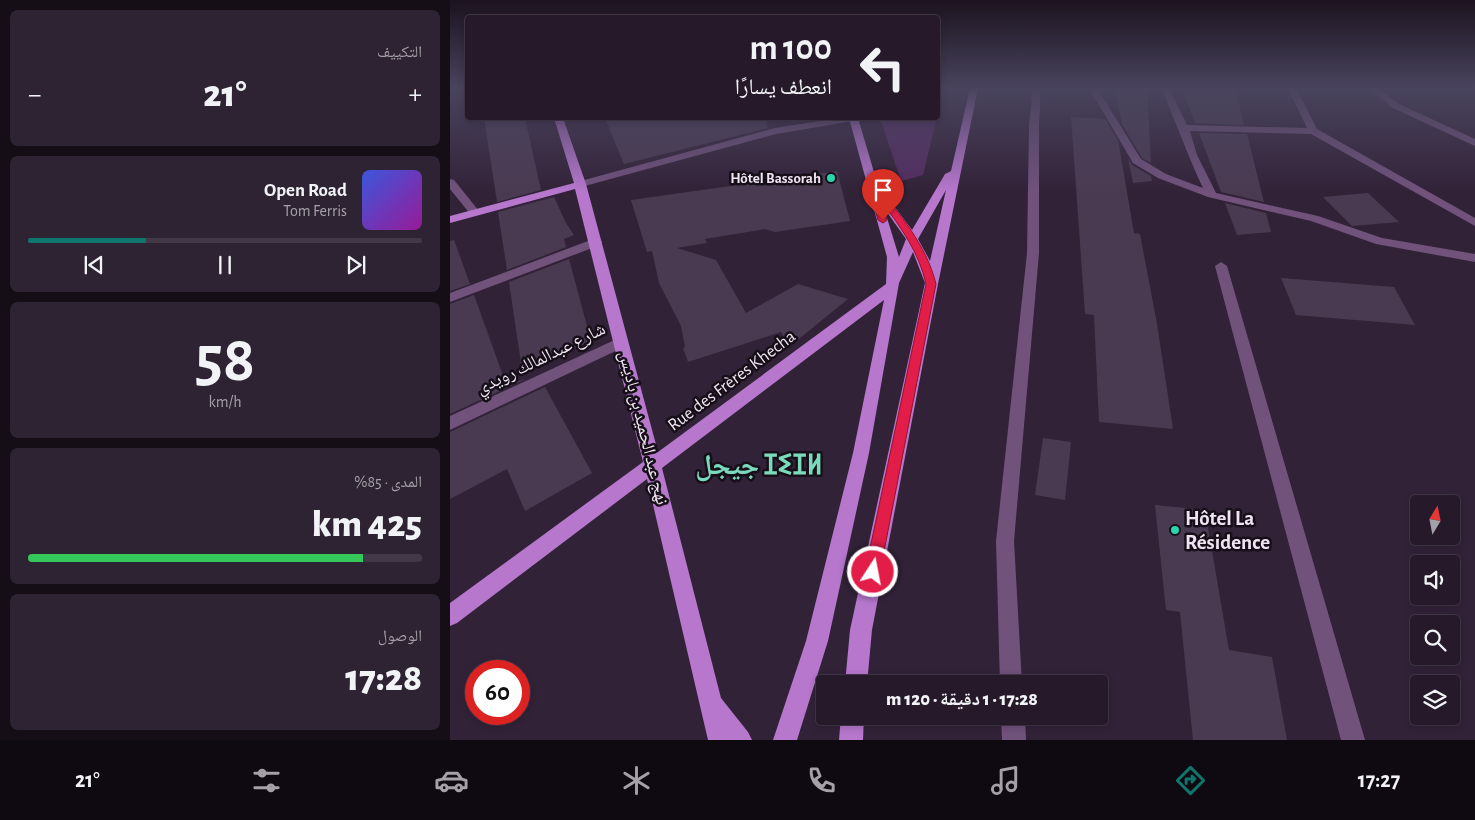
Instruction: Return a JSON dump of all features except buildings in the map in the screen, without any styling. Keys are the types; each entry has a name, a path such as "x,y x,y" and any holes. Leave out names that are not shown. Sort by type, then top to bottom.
{"main road":[{"name":"نهج عبد الحميد بن باديس","path":"561,123 581,184 596,242 720,740"},
{"path":"784,740 817,641 861,453 893,286 893,257 854,123"},
{"path":"857,675 861,630 931,284 966,123"},
{"path":"893,286 913,238 957,162"},
{"path":"450,220 581,184"},
{"path":"872,184 913,238 927,268 931,284"},
{"name":"Rue des Frères Khecha","path":"450,616 893,286"},
{"path":"710,701 740,740"},
{"path":"851,740 852,725"}],"street":[{"path":"581,184 775,132 828,123"},
{"path":"1012,675 1005,541 1033,253 1036,123"},
{"path":"1114,123 1137,161 1162,176 1212,195 1314,218 1380,242 1475,258"},
{"path":"1181,123 1192,155 1212,195"},
{"path":"1309,123 1313,131"},
{"path":"1431,123 1475,143"},
{"path":"1184,128 1313,131 1475,223"},
{"path":"450,182 475,213"},
{"path":"450,298 596,242"},
{"path":"1221,266 1353,740"},
{"name":"شارع عبدالمالك رويدي","path":"450,423 621,342"},
{"path":"1013,725 1014,740"}],"shaded area":[{"path":"882,123 936,123 923,175 901,181"}],"place":[{"name":"Hôtel Bassorah","path":"831,178"},
{"name":"Hôtel La Résidence","path":"1175,530"}],"district":[{"name":"جيجل ⵊⵉⵊⵍ","path":"759,466"}],"route":[{"path":"873,572 931,284 927,268 913,238 872,184 883,220"}]}
